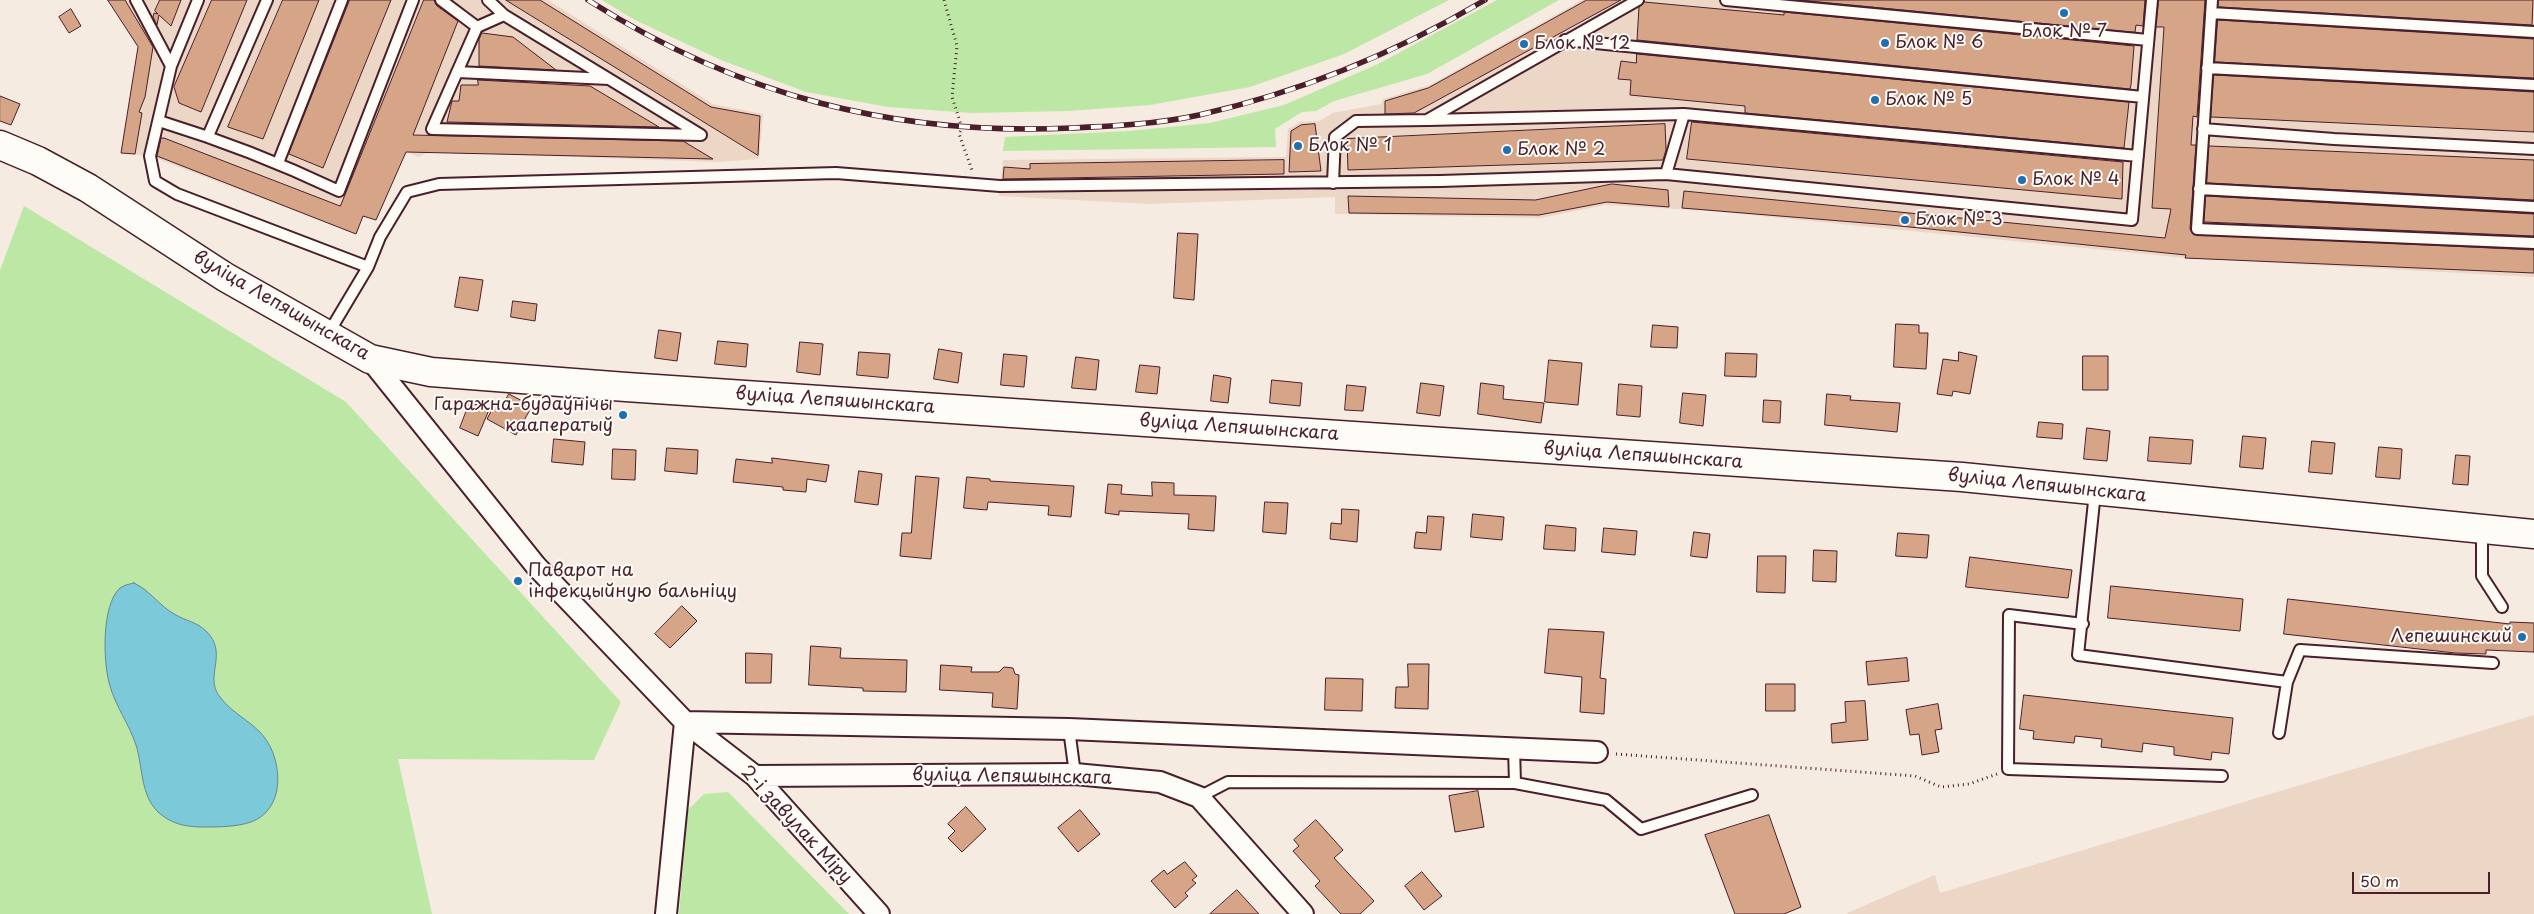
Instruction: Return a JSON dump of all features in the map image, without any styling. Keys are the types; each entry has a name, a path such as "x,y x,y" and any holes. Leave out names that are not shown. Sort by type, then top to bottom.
{"street":[{"name":"вуліца Лепяшынскага","path":"0,145 38,161 88,188 225,277 370,358 431,372 597,385 1962,477 2095,492 2534,534"},
{"name":"2-і завулак Міру","path":"370,358 536,566 685,722 755,776 879,914"},
{"path":"666,914 685,722 1069,729 1597,752"},
{"name":"вуліца Лепяшынскага","path":"755,776 1075,774 1160,782 1199,797 1303,914"}],"lane":[{"path":"136,0 171,66"},
{"path":"198,0 171,66 150,156 155,181 177,194 368,266"},
{"path":"208,136 267,0"},
{"path":"278,162 342,0"},
{"path":"159,121 208,136 278,162 339,191 413,0"},
{"path":"441,0 477,27"},
{"path":"488,0 504,15 701,135 432,129 477,27 504,15"},
{"path":"1428,120 1638,0"},
{"path":"1726,0 2148,40"},
{"path":"327,334 368,266 380,237 407,192 439,184 836,173 1010,186 1333,183 1666,174 2132,220 2152,0"},
{"path":"2212,0 2197,229 2534,244"},
{"path":"2211,13 2534,32"},
{"path":"1565,40 2143,97"},
{"path":"2207,68 2534,85"},
{"path":"458,72 610,79"},
{"path":"1333,183 1335,137 1356,121 1684,114 2138,156"},
{"path":"1666,174 1684,114"},
{"path":"2203,129 2534,149"},
{"path":"2199,189 2534,207"},
{"path":"2095,492 2083,624 2078,655 2287,682"},
{"path":"2482,529 2482,576 2502,607"},
{"path":"2083,624 2009,616 2008,769 2222,776"},
{"path":"2279,733 2287,682 2300,650 2493,663"},
{"path":"1069,729 1075,774"},
{"path":"1514,748 1515,783"},
{"path":"1199,797 1228,782 1515,783 1606,800 1641,829 1752,795"}],"path":[{"path":"944,0 957,46 952,97 962,128 959,134 977,184"},
{"path":"1597,752 1915,776 1941,787 1969,784 2008,769"}],"shaded area":[{"path":"108,0 548,0 713,104 763,114 759,159 718,162 429,152 418,157 406,151 376,220 363,216 356,234 150,156 121,153 138,47"},
{"path":"1582,0 2534,0 2534,277 2185,258 1710,211 1605,205 1540,218 1335,214 1335,197 1149,204 999,196 1003,160 1286,157 1288,129 1300,122 1320,121 1332,113 1381,104 1383,99 1430,85"},
{"path":"2534,715 2534,914 1845,914 1935,875 1940,893"}],"green space":[{"path":"602,0 1449,0 1344,54 1250,87 1150,105 1068,111 972,113 888,107 806,92 721,60 635,20"},
{"path":"1497,0 1559,0 1427,74 1334,101 1316,111 1302,112 1275,129 1276,147 1003,151 1005,137 1129,131 1210,123 1284,105 1378,64"},
{"path":"24,206 346,402 621,702 594,760 398,759 432,914 0,914 0,270"},
{"path":"728,792 849,914 679,914 688,810 704,794"}],"water":[{"path":"134,583 170,612 199,626 210,635 216,650 214,680 216,691 231,709 257,729 267,741 272,751 278,774 275,798 270,808 262,816 251,822 221,827 185,825 173,822 163,816 152,805 148,797 136,745 110,686 105,650 109,607 120,588"}],"building":[{"path":"108,0 125,0 153,47 145,97 139,112 142,113 135,154 121,153 138,47"},
{"path":"160,0 181,0 171,26 159,15 157,25 153,17 154,13 158,14 155,11"},
{"path":"212,0 247,0 201,112 179,103 174,87"},
{"path":"283,0 319,0 263,139 228,127"},
{"path":"350,0 391,0 323,168 289,154"},
{"path":"424,0 434,0 437,6 458,21 413,135 683,141 713,159 406,152 376,220 363,216 356,234 157,156 161,138 164,138 340,206"},
{"path":"506,0 540,0 711,107 760,116 758,155"},
{"name":"Блок № 12","path":"1587,0 1621,0 1414,113 1385,114 1385,101 1428,88"},
{"name":"Блок № 7","path":"1799,0 2145,0 2143,26 2136,25 2135,32"},
{"path":"2159,0 2205,0 2197,117 2193,116 2191,145 2196,145 2190,229 2193,234 2534,250 2534,273 2185,258 2186,255 1890,225 1682,208 1684,191 2165,238 2171,209 2152,208 2164,27 2156,27"},
{"path":"2219,0 2533,0 2532,25 2218,7"},
{"name":"Блок № 6","path":"1644,2 1784,15 1784,12 2134,46 2131,85 2130,89 1637,40 1639,7"},
{"path":"71,9 81,26 69,33 59,17"},
{"path":"2218,20 2534,39 2534,78 2215,62"},
{"path":"482,33 513,37 556,70 479,66 479,40"},
{"name":"Блок № 5","path":"1637,54 2129,102 2124,148 1745,113 1745,106 1630,95 1631,80 1618,79 1621,61 1636,63"},
{"path":"2214,75 2534,92 2534,132 2211,117"},
{"path":"478,80 590,86 659,127 447,122 452,101 459,101 461,85 478,85"},
{"path":"0,96 20,104 11,125 0,121"},
{"name":"Блок № 4","path":"1692,122 2123,162 2122,199 1687,159"},
{"path":"1315,124 1321,171 1289,172 1291,131 1301,125"},
{"name":"Блок № 2","path":"1665,124 1666,150 1663,160 1348,170 1347,139"},
{"path":"2209,146 2534,160 2534,200 2207,183"},
{"name":"Блок № 1","path":"1284,160 1284,174 1003,179 1004,167 1030,169 1030,164"},
{"path":"1612,184 1668,190 1669,207 1607,202 1539,215 1349,213 1348,196 1535,200"},
{"path":"2206,196 2534,214 2534,236 2204,222"},
{"path":"1178,233 1198,234 1194,300 1174,298"},
{"path":"460,277 483,280 478,311 455,307"},
{"path":"513,301 537,304 535,321 511,317"},
{"path":"1896,324 1919,325 1919,333 1928,333 1926,369 1894,367"},
{"path":"1653,325 1678,327 1677,348 1651,347"},
{"path":"659,330 681,333 677,361 655,358"},
{"path":"718,341 748,344 746,367 715,364"},
{"path":"800,342 823,344 820,375 797,372"},
{"path":"939,349 962,353 958,383 934,379"},
{"path":"859,352 890,354 888,378 857,375"},
{"path":"1959,352 1977,356 1970,394 1953,391 1952,396 1937,394 1943,359 1958,361"},
{"path":"1726,353 1757,354 1756,377 1725,376"},
{"path":"1004,354 1027,356 1024,387 1001,385"},
{"path":"2083,356 2108,356 2108,390 2083,390"},
{"path":"1076,357 1099,360 1096,390 1072,388"},
{"path":"1549,360 1582,363 1578,405 1545,402"},
{"path":"1140,365 1160,367 1157,394 1136,392"},
{"path":"1214,375 1231,378 1228,403 1211,401"},
{"path":"1272,380 1302,383 1300,406 1270,403"},
{"path":"1421,383 1444,386 1440,416 1417,413"},
{"path":"1481,383 1504,386 1503,399 1544,403 1541,423 1478,414"},
{"path":"1619,384 1642,386 1640,417 1617,415"},
{"path":"1347,385 1366,387 1363,411 1345,410"},
{"path":"1683,393 1706,395 1703,426 1680,423"},
{"path":"509,394 532,406 516,435 487,419 496,402 502,406"},
{"path":"1827,394 1851,396 1850,400 1900,403 1897,432 1825,425"},
{"path":"1764,400 1781,401 1780,423 1763,422"},
{"path":"470,402 489,410 478,436 460,428"},
{"path":"2039,422 2063,424 2062,439 2037,437"},
{"path":"2087,428 2110,431 2107,461 2084,459"},
{"path":"2243,436 2266,438 2263,469 2240,467"},
{"path":"2150,437 2193,440 2191,464 2148,461"},
{"path":"554,439 585,442 583,465 552,462"},
{"path":"2312,441 2335,443 2332,474 2309,472"},
{"path":"2379,447 2402,449 2400,479 2376,477"},
{"path":"667,448 698,450 697,474 665,471"},
{"path":"613,449 636,450 635,480 612,479"},
{"path":"2456,455 2470,456 2468,485 2453,484"},
{"path":"772,458 829,465 826,482 807,479 806,492 783,490 783,487 733,482 736,459 772,463"},
{"path":"859,471 882,474 878,505 855,502"},
{"path":"916,476 939,478 931,559 900,556 902,533 911,533"},
{"path":"967,477 990,479 990,481 1074,486 1071,517 1048,515 1049,506 988,502 987,510 964,508"},
{"path":"1152,482 1174,483 1174,495 1216,496 1214,531 1188,529 1189,514 1119,511 1119,515 1105,513 1108,484 1122,485 1121,494 1152,496"},
{"path":"1265,502 1288,503 1286,534 1263,532"},
{"path":"1342,509 1359,510 1357,542 1330,539 1331,523 1341,524"},
{"path":"1473,514 1504,517 1502,540 1471,537"},
{"path":"1428,516 1444,517 1441,550 1414,548 1416,532 1426,533"},
{"path":"1546,525 1576,528 1575,551 1544,549"},
{"path":"1604,528 1637,531 1635,555 1602,552"},
{"path":"1694,532 1710,534 1707,558 1691,556"},
{"path":"1898,533 1929,535 1927,558 1896,556"},
{"path":"1814,550 1837,551 1836,582 1813,581"},
{"path":"1758,556 1786,556 1785,593 1757,592"},
{"path":"1970,557 2072,570 2068,598 1966,587"},
{"path":"2111,586 2243,599 2240,631 2108,618"},
{"path":"2288,599 2510,624 2510,622 2534,623 2534,652 2486,650 2486,654 2455,653 2284,634"},
{"path":"682,606 697,621 670,648 655,634"},
{"path":"1549,629 1604,632 1600,678 1606,679 1604,714 1580,712 1582,677 1545,673"},
{"path":"811,646 841,648 840,658 907,660 906,692 863,691 863,688 809,685"},
{"path":"746,653 772,654 771,683 746,683"},
{"path":"1907,658 1909,681 1868,685 1866,662"},
{"path":"1408,664 1429,664 1428,709 1395,708 1396,687 1408,687"},
{"path":"941,665 972,667 971,672 999,672 1004,667 1013,668 1015,674 1019,675 1017,709 992,707 993,693 940,690"},
{"path":"1326,678 1363,679 1362,711 1325,710"},
{"path":"1766,684 1795,684 1795,711 1766,711"},
{"path":"2024,695 2233,718 2229,754 2212,752 2211,760 2174,755 2174,747 2143,743 2142,752 2101,747 2102,739 2075,736 2074,743 2033,739 2034,731 2020,729"},
{"path":"1865,701 1868,740 1832,743 1831,724 1846,722 1845,702"},
{"path":"1938,704 1942,729 1935,730 1939,752 1922,755 1919,734 1910,735 1906,710"},
{"path":"1478,791 1484,827 1455,832 1449,796"},
{"path":"966,807 986,829 962,852 948,838 955,831 948,824"},
{"path":"1080,810 1100,834 1078,852 1058,828"},
{"path":"1769,815 1801,907 1784,914 1735,914 1705,835"},
{"path":"1316,820 1343,850 1334,858 1374,901 1360,914 1341,914 1315,886 1320,881 1293,851 1299,846 1294,840"},
{"path":"1185,862 1197,876 1192,880 1196,883 1185,893 1188,896 1175,908 1151,881 1164,870 1167,874"},
{"path":"1422,872 1442,896 1424,910 1405,886"},
{"path":"1237,890 1259,914 1210,914"}],"railway":[{"path":"588,0 645,33 702,62 760,85 820,103 881,116 943,125 1007,129 1072,128 1152,123 1237,106 1347,69 1417,37 1485,0"}],"place":[{"name":"Блок № 7","path":"2064,13"},
{"name":"Блок № 6","path":"1885,43"},
{"name":"Блок № 12","path":"1524,44"},
{"name":"Блок № 5","path":"1875,100"},
{"name":"Блок № 1","path":"1298,146"},
{"name":"Блок № 2","path":"1507,150"},
{"name":"Блок № 4","path":"2022,180"},
{"name":"Блок № 3","path":"1905,220"},
{"name":"Гаражна-будаўнічы кааператыў","path":"623,415"},
{"name":"Паварот на інфекцыйную бальніцу","path":"518,581"},
{"name":"Лепешинский","path":"2522,637"}]}
